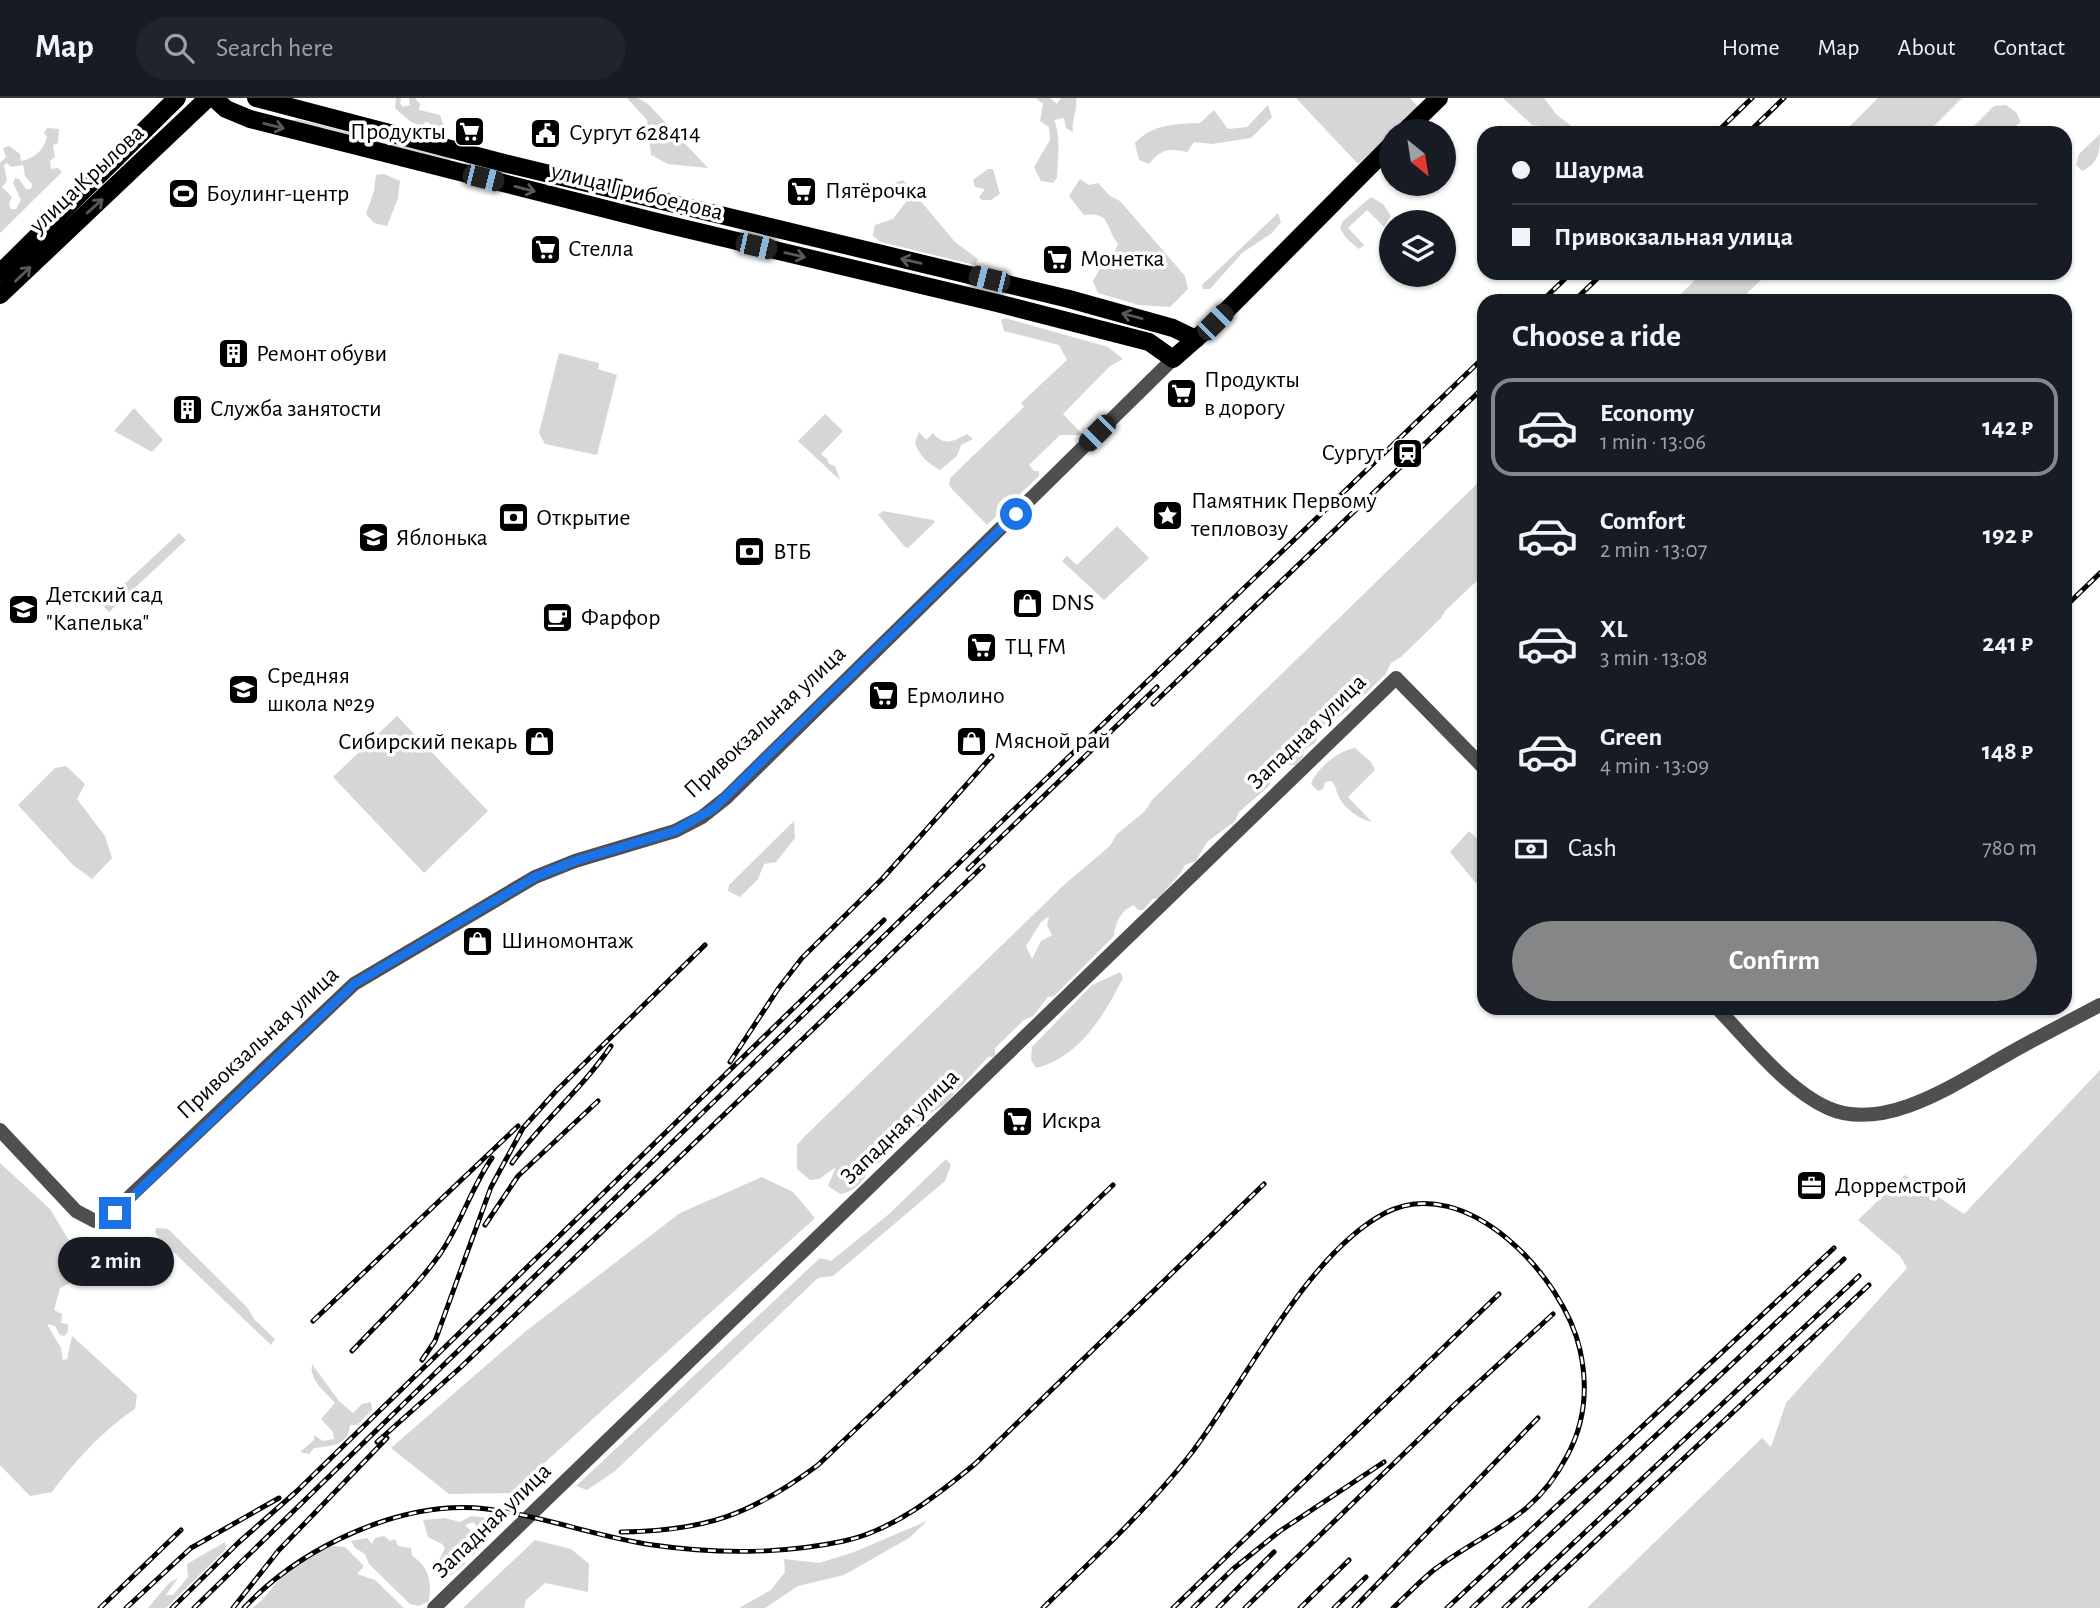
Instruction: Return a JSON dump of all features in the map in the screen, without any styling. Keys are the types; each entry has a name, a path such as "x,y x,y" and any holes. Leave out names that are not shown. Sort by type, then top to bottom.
{"main road":[{"name":"улица Крылова","path":"0,273 177,98"},
{"name":"улица Крылова","path":"0,295 208,98"},
{"name":"улица Грибоедова","path":"214,98 226,110 250,119 624,214 1149,342 1173,359"},
{"name":"улица Грибоедова","path":"256,98 508,164 1069,299 1174,328 1196,339"},
{"path":"1417,119 1439,98"},
{"name":"Привокзальная улица","path":"1173,359 1379,157"}],"street":[{"name":"Привокзальная улица","path":"0,1130 76,1212 95,1221 106,1219 354,984 535,877 575,861 675,831 702,817 726,798 1173,359"},
{"name":"Западная улица","path":"434,1608 1396,678 1477,761"},
{"path":"1724,1015 1808,1096 1842,1113 1860,1115 1891,1111 1935,1094 2100,1005"}],"shaded area":[{"path":"396,98 401,98 403,107 410,105 409,98 415,98 420,104 419,110 440,115 444,127 432,127 428,122 424,123 426,128 411,122 395,108"},
{"path":"627,98 638,98 648,104 708,168 668,164 651,155 647,120"},
{"path":"1036,98 1050,98 1057,104 1061,98 1076,98 1073,132 1066,128 1064,118 1054,120 1058,133 1058,148 1057,178 1053,183 1041,181 1034,167 1050,140 1049,127 1040,121 1043,104"},
{"path":"1296,98 1410,98 1419,108 1407,119 1379,119 1379,145 1358,164"},
{"path":"1503,98 1544,98 1556,114 1571,126 1532,125"},
{"path":"1878,98 1962,98 1934,126 1850,126"},
{"path":"1268,105 1272,117 1251,138 1212,144 1194,142 1187,152 1165,151 1149,164 1139,160 1135,143 1149,132 1173,125 1200,123 1214,110 1228,129 1247,127"},
{"path":"2006,105 2016,112 2021,122 2016,126 1974,126 1994,106"},
{"path":"297,119 451,158 449,162 324,128 313,132 291,121"},
{"path":"47,128 59,129 58,143 53,145 55,157 50,161 51,169 58,168 62,172 0,233 0,163 6,157 3,148 9,146 20,154 21,161 26,160 41,150 47,137 44,133","holes":["7,163 11,167 23,165 25,176 32,184 31,189 26,189 19,179 15,178 13,183 21,200 16,209 11,209 9,204 12,197 2,187 7,181 4,165"]},
{"path":"2100,134 2097,156 2088,168 2082,171 2076,165 2079,154"},
{"path":"988,169 993,169 1000,194 991,200 982,200 979,197 985,189 975,187 973,180"},
{"path":"384,174 400,181 398,198 387,226 374,223 366,214 376,175"},
{"path":"1080,179 1089,185 1098,183 1110,196 1120,201 1185,276 1188,289 1170,307 1139,305 1098,293 1093,281 1100,269 1107,269 1118,244 1103,218 1093,214 1084,215 1069,196"},
{"path":"903,180 955,242 978,259 975,265 881,242 873,236 875,225 893,219 906,202 904,194 896,191 895,183"},
{"path":"1371,197 1383,204 1387,210 1379,210 1379,222 1367,210 1348,228 1364,245 1359,249 1346,238 1340,228 1343,221"},
{"path":"1278,213 1281,222 1272,233 1242,253 1210,289 1203,289 1202,285"},
{"path":"1695,280 1761,280 1747,294 1681,294"},
{"path":"1005,318 1108,347 1123,359 1110,366 1063,414 1083,435 1060,435 1029,465 1034,471 1039,471 1039,476 987,525 949,485 950,478 1024,407 1021,403 1067,360 1059,345 1004,331 1001,320"},
{"path":"559,353 599,363 598,369 617,375 597,455 545,444 539,433"},
{"path":"134,408 163,440 152,452 114,431"},
{"path":"825,414 843,431 821,454 829,464 835,466 840,480 798,441"},
{"path":"919,432 926,440 933,433 945,441 967,434 973,439 961,445 957,456 940,470 919,452 915,443"},
{"path":"1477,484 1477,581 1401,657 1391,663 1385,675 1362,697 1355,697 1349,709 1319,732 1315,743 1304,750 1303,757 1295,765 1286,765 1273,775 1269,786 1239,812 1235,821 1207,842 1196,861 1185,865 1160,898 1153,899 1143,910 1138,910 1134,905 1126,910 1117,922 1114,936 1054,996 1048,997 1033,1016 1024,1020 995,1048 995,1056 988,1057 944,1105 925,1116 924,1124 910,1127 893,1151 885,1152 882,1161 868,1170 857,1186 840,1194 828,1186 836,1167 819,1179 810,1180 797,1169 797,1145 805,1136 1066,883 1110,846 1116,835 1145,811 1152,800","holes":["1049,916 1047,925 1052,935 1041,941 1032,959 1026,946 1041,922"]},
{"path":"883,511 935,522 908,548 878,515"},
{"path":"1117,526 1149,558 1104,600 1062,561 1067,556 1077,565"},
{"path":"179,533 186,540 109,612 102,605"},
{"path":"397,716 488,811 424,873 333,777"},
{"path":"1355,748 1371,762 1375,770 1348,797 1372,822 1362,819 1348,809 1331,781 1325,782 1323,789 1318,791 1311,784 1329,761 1342,752"},
{"path":"66,766 85,784 77,799 105,836 112,858 92,879 72,864 18,805 55,768"},
{"path":"794,821 795,838 776,862 764,864 758,879 740,897 728,891 729,885"},
{"path":"1469,831 1477,839 1477,883 1475,882 1450,852"},
{"path":"1120,972 1123,978 1089,1033 1065,1055 1036,1068 1031,1060 1032,1047 1092,985"},
{"path":"2100,1070 2100,1608 1587,1608 1762,1438 1771,1447 1786,1403 1907,1268 1900,1256 1858,1220 1905,1175 1964,1214"},
{"path":"946,1159 951,1165 945,1181 833,1276 818,1278 615,1471 587,1490 576,1486 820,1258 831,1261 889,1214"},
{"path":"0,1163 50,1209 82,1262 78,1279 60,1288 54,1310 62,1314 61,1323 68,1324 68,1332 64,1336 60,1335 55,1326 47,1324 61,1348 63,1360 67,1359 72,1336 137,1395 135,1409 90,1447 52,1492 30,1496 0,1465"},
{"path":"762,1177 793,1192 815,1218 511,1493 449,1494 391,1448 526,1331 680,1213"},
{"path":"156,1228 168,1229 247,1307 254,1319 275,1339 271,1345 160,1239 155,1233"},
{"path":"312,1364 339,1401 353,1413 362,1404 371,1402 372,1410 357,1425 350,1425 346,1437 338,1444 314,1448 309,1454 300,1452 314,1440 314,1435 323,1441 334,1439 333,1432 321,1419 335,1403 315,1381"},
{"path":"471,1516 496,1519 498,1526 481,1540 479,1529 473,1522 465,1525 474,1534 478,1547 474,1555 463,1558 462,1561 466,1563 450,1576 442,1572 437,1565 445,1548 428,1537 423,1520 445,1518 460,1522"},
{"path":"927,1521 909,1538 844,1575 798,1586 765,1608 739,1608 771,1590 785,1572 784,1559 819,1563 854,1552"},
{"path":"384,1536 390,1541 395,1539 398,1546 411,1548 412,1556 428,1575 429,1601 419,1606 410,1604 369,1564 365,1554 355,1548 351,1541 367,1538 372,1544 375,1538"},
{"path":"535,1540 571,1549 589,1564 588,1592 545,1583 526,1600 524,1608 463,1608"},
{"path":"225,1542 226,1549 166,1608 148,1608 169,1583 178,1578 166,1595 173,1595 188,1577 187,1564"},
{"path":"333,1546 345,1547 364,1566 357,1574 375,1580 404,1608 252,1608 287,1572"}],"railway":[{"path":"1723,126 1752,98"},
{"path":"1755,126 1784,98"},
{"path":"1549,294 1564,280"},
{"path":"1581,294 1596,280"},
{"path":"194,1608 999,824 1477,364"},
{"path":"1153,704 1477,394"},
{"path":"2072,600 2100,573"},
{"path":"968,869 1157,687"},
{"path":"730,1062 802,958 883,878 992,756"},
{"path":"377,1442 461,1367 983,866"},
{"path":"172,1608 238,1543 297,1491 884,920"},
{"path":"422,1360 435,1341 491,1187 523,1128 556,1091 705,945"},
{"path":"512,1163 588,1077 611,1046"},
{"path":"485,1225 518,1176 598,1101"},
{"path":"313,1321 518,1126"},
{"path":"352,1351 409,1292 440,1254 492,1158"},
{"path":"244,1608 294,1565 324,1547 388,1520 421,1512 454,1508 487,1509 529,1516 632,1541 677,1548 725,1551 821,1545 844,1541 880,1529 930,1500 975,1464 1264,1184"},
{"path":"621,1532 703,1524 748,1508 794,1482 818,1465 1113,1185"},
{"path":"1043,1608 1121,1532 1176,1472 1213,1422 1280,1321 1330,1258 1357,1232 1385,1213 1416,1204 1447,1206 1478,1219 1507,1238 1533,1263 1554,1292 1570,1321 1580,1350 1584,1377 1583,1404 1578,1431 1567,1456 1554,1478 1539,1495 1508,1522 1435,1569 1393,1608"},
{"path":"1447,1608 1834,1248"},
{"path":"1472,1608 1844,1259"},
{"path":"1504,1608 1859,1276"},
{"path":"1524,1608 1869,1285"},
{"path":"1173,1608 1499,1294"},
{"path":"1245,1608 1455,1404 1553,1314"},
{"path":"1354,1608 1538,1418"},
{"path":"233,1608 279,1550 387,1438"},
{"path":"1193,1608 1233,1569 1280,1531 1384,1462"},
{"path":"126,1608 191,1548 279,1498"},
{"path":"100,1608 181,1530"},
{"path":"1218,1608 1274,1552"},
{"path":"1300,1608 1349,1560"},
{"path":"1334,1608 1366,1577"}],"place":[{"name":"Продукты","path":"469,132"},
{"name":"Сургут 628414","path":"546,133"},
{"name":"Пятёрочка","path":"802,191"},
{"name":"Боулинг-центр","path":"183,194"},
{"name":"Стелла","path":"545,249"},
{"name":"Монетка","path":"1057,259"},
{"name":"Ремонт обуви","path":"233,354"},
{"name":"Продукты в дорогу","path":"1181,394"},
{"name":"Служба занятости","path":"187,409"},
{"name":"Сургут","path":"1407,453"},
{"name":"Памятник Первому тепловозу","path":"1168,515"},
{"name":"Открытие","path":"513,518"},
{"name":"Яблонька","path":"373,538"},
{"name":"ВТБ","path":"750,552"},
{"name":"DNS","path":"1028,603"},
{"name":"Детский сад \"Капелька\"","path":"23,609"},
{"name":"Фарфор","path":"558,618"},
{"name":"ТЦ FM","path":"982,647"},
{"name":"Средняя школа №29","path":"244,690"},
{"name":"Ермолино","path":"883,696"},
{"name":"Мясной рай","path":"971,741"},
{"name":"Сибирский пекарь","path":"540,742"},
{"name":"Шиномонтаж","path":"478,941"},
{"name":"Искра","path":"1018,1121"},
{"name":"Дорремстрой","path":"1812,1186"}],"route":[{"path":"115,1213 354,984 535,877 575,861 675,831 714,808 1016,514"}]}
